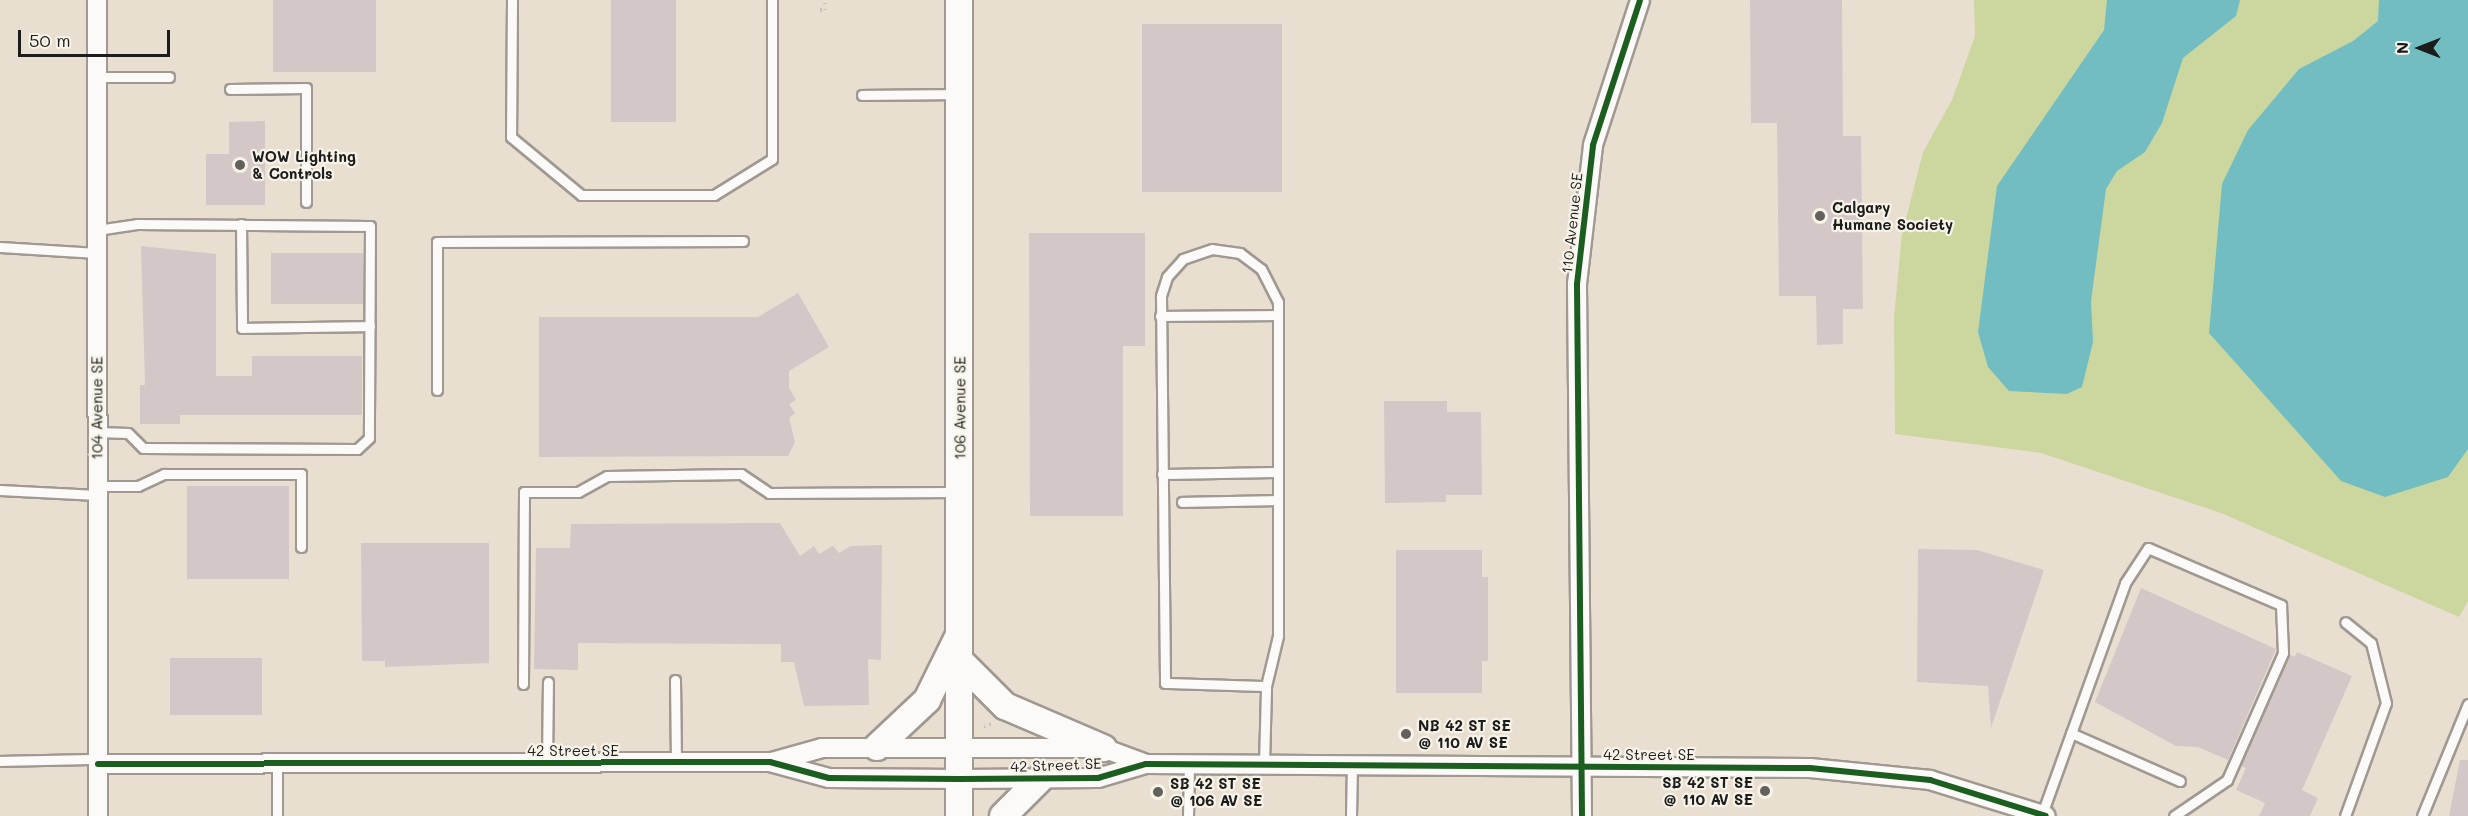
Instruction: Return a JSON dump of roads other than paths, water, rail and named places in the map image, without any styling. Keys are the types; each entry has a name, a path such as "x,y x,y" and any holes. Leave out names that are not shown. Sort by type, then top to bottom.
{"street":[{"name":"104 Avenue SE","path":"97,0 98,816"},
{"name":"106 Avenue SE","path":"959,0 959,816"},
{"name":"110 Avenue SE","path":"1582,816 1577,284 1593,145 1640,0"},
{"path":"877,747 927,700 960,633"},
{"path":"960,661 1005,706 1103,748"},
{"name":"42 Street SE","path":"98,761 770,762 822,748 877,747 1103,748 1146,764"},
{"name":"42 Street SE","path":"770,762 829,778 1098,778 1146,764 1581,766 1890,773 2044,815"},
{"path":"1004,816 1040,779"}],"lane":[{"path":"512,0 512,137 581,195 714,195 772,159 772,0"},
{"path":"97,77 169,77"},
{"path":"230,89 306,88 306,202"},
{"path":"862,95 959,94"},
{"path":"97,230 136,224 370,226 369,438 357,449 143,448 128,432 97,432"},
{"path":"241,224 242,328 370,327"},
{"path":"437,390 437,242 743,241"},
{"path":"0,247 97,253"},
{"path":"1264,765 1266,686 1278,636 1275,472 1278,315 1274,286 1261,269 1240,253 1212,249 1183,259 1167,277 1160,316 1165,683 1266,686"},
{"path":"1160,316 1278,315"},
{"path":"1162,474 1275,472"},
{"path":"0,490 97,490 138,486 164,474 301,474 301,547"},
{"path":"523,684 524,492 578,492 607,476 741,474 769,493 960,492"},
{"path":"1182,502 1276,500"},
{"path":"2044,815 2125,583 2148,548 2281,605 2283,654 2227,780 2174,816"},
{"path":"2344,816 2386,704 2371,644 2345,622"},
{"path":"675,680 676,762"},
{"path":"547,763 548,682"},
{"path":"2422,816 2468,704"},
{"path":"2071,733 2180,781"},
{"path":"0,761 98,761"},
{"path":"277,763 277,816"},
{"path":"1188,816 1189,764"},
{"path":"1351,816 1352,765"}],"water":[{"path":"2107,0 2240,0 2236,16 2183,58 2162,123 2145,152 2117,171 2106,189 2091,301 2093,342 2082,387 2067,394 2009,391 1988,367 1978,332 1997,186 2104,30"},
{"path":"2379,0 2468,0 2468,449 2448,477 2385,497 2341,481 2209,333 2222,184 2248,130 2299,69 2353,41 2378,21"}],"place":[{"name":"WOW Lighting & Controls","path":"240,165"},
{"name":"Calgary Humane Society","path":"1820,216"},
{"name":"NB 42 ST SE @ 110 AV SE","path":"1406,734"},
{"name":"SB 42 ST SE @ 110 AV SE","path":"1765,791"},
{"name":"SB 42 ST SE @ 106 AV SE","path":"1158,792"}]}
